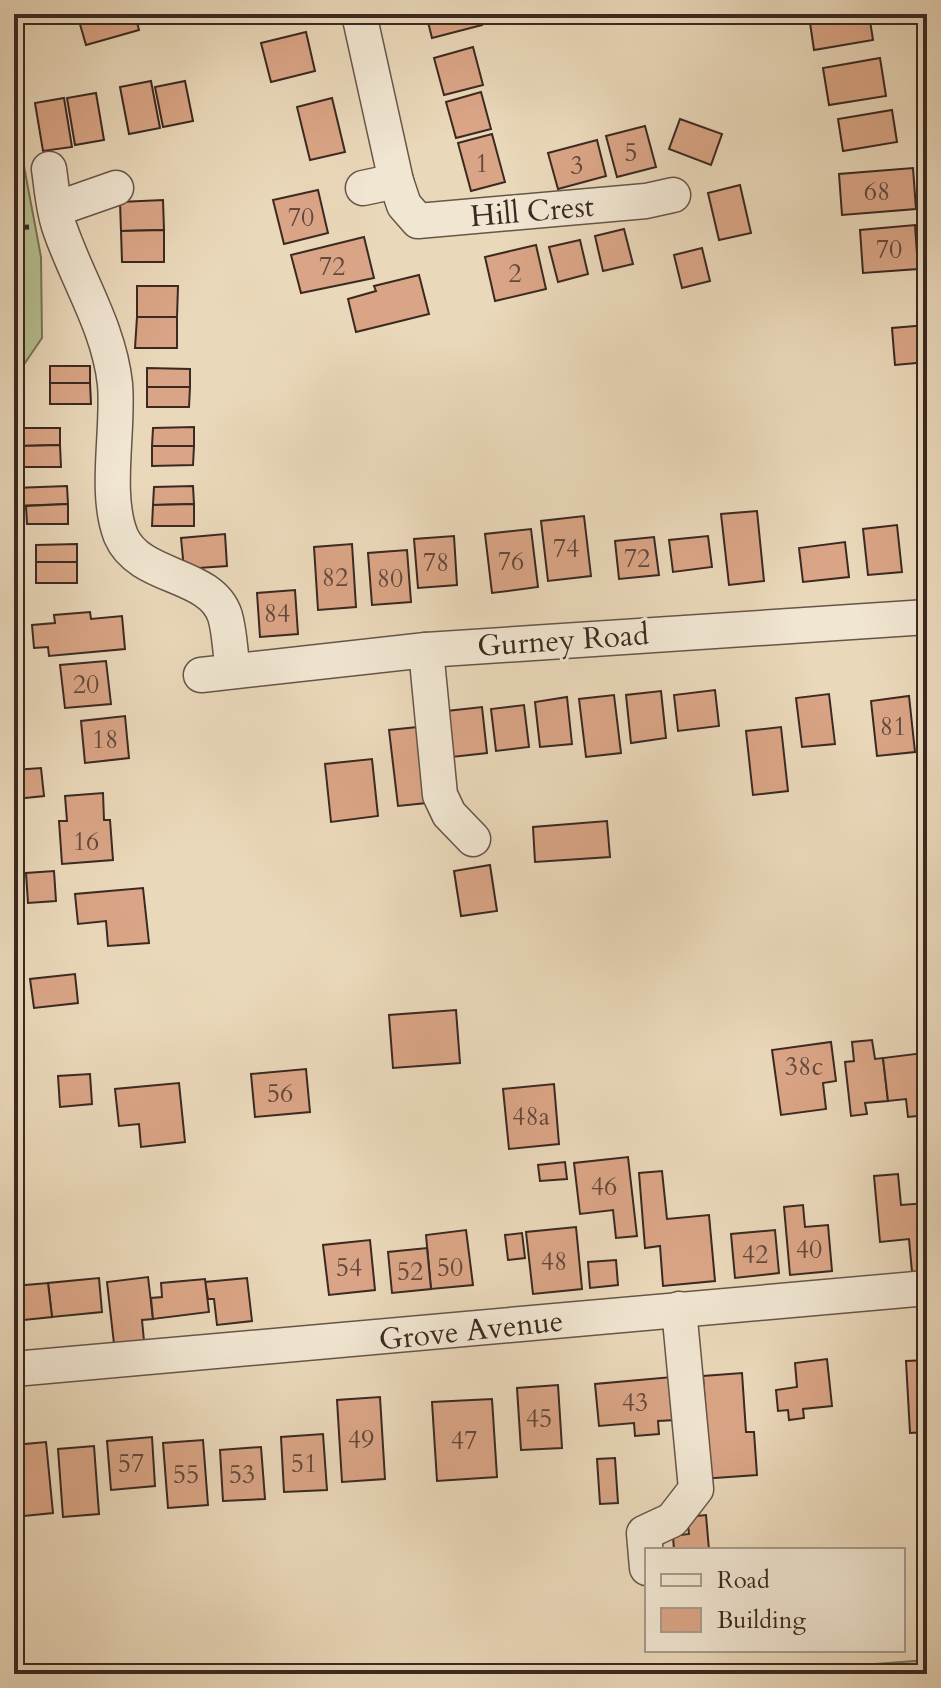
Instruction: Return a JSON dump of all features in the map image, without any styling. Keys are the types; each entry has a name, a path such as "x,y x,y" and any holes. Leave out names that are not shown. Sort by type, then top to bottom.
{"street":[{"name":"Hill Crest","path":"359,14 380,184 418,221 658,207"},
{"path":"49,169 56,209 116,188"},
{"name":"Gurney Road","path":"56,209 68,250 110,356 115,386 115,511 122,538 135,555 156,570 213,598 224,614 217,673 426,650 927,617"},
{"path":"426,650 440,795 449,814 473,839"},
{"name":"Grove Avenue","path":"14,1369 293,1347 927,1288"},
{"path":"645,1548 644,1533 672,1520 696,1489 679,1309"}],"path":[{"path":"14,263 17,282 14,310"}],"green space":[{"path":"14,113 41,257 42,338 14,379"},
{"path":"927,1660 927,1674 743,1674"}],"building":[{"path":"77,14 135,14 139,30 86,45"},
{"path":"426,14 479,14 482,25 432,38"},
{"path":"869,14 873,40 814,50 809,16"},
{"path":"306,32 315,71 271,82 261,43"},
{"path":"473,47 483,85 444,95 434,58"},
{"path":"880,58 886,96 829,105 823,68"},
{"path":"151,81 160,128 129,134 120,87"},
{"path":"185,81 193,121 163,127 155,87"},
{"path":"481,92 491,129 456,138 446,102"},
{"path":"96,93 104,140 75,145 67,98"},
{"path":"64,98 72,147 43,151 35,103"},
{"path":"332,98 345,152 310,160 297,107"},
{"path":"892,110 897,142 843,151 838,119"},
{"path":"680,119 722,134 711,165 669,149"},
{"path":"645,126 656,167 617,177 606,136"},
{"path":"492,134 505,182 471,191 458,143"},
{"path":"597,140 606,176 558,189 548,153"},
{"path":"913,168 916,209 842,215 839,174"},
{"path":"740,185 751,233 719,240 708,193"},
{"path":"318,190 328,233 284,244 273,200"},
{"path":"163,200 164,230 121,231 120,202"},
{"path":"915,225 918,269 863,273 860,230"},
{"path":"624,229 633,264 603,271 595,236"},
{"path":"164,230 164,262 122,262 121,231"},
{"path":"364,237 374,278 301,293 291,255"},
{"path":"580,240 588,274 558,282 549,247"},
{"path":"536,245 546,289 495,301 485,257"},
{"path":"702,248 710,281 682,288 674,255"},
{"path":"419,275 429,314 356,332 348,299 376,291 374,286"},
{"path":"137,286 178,286 177,317 137,317"},
{"path":"137,317 177,317 177,348 135,348"},
{"path":"927,325 927,362 895,365 892,328"},
{"path":"50,366 90,366 90,383 50,383"},
{"path":"147,368 190,369 190,387 147,387"},
{"path":"50,383 90,383 91,404 50,404"},
{"path":"147,387 190,387 189,407 147,407"},
{"path":"194,427 194,446 152,446 153,428"},
{"path":"20,428 60,428 60,445 20,446"},
{"path":"60,445 61,467 20,467 20,446"},
{"path":"152,446 194,446 193,465 152,466"},
{"path":"67,486 68,504 14,506 14,488"},
{"path":"193,486 194,504 153,505 154,487"},
{"path":"68,504 68,524 27,524 26,506"},
{"path":"194,504 194,526 152,526 153,505"},
{"path":"757,511 764,581 729,585 721,514"},
{"path":"584,516 591,576 548,581 541,521"},
{"path":"897,525 902,572 868,575 863,529"},
{"path":"531,529 538,587 492,593 485,534"},
{"path":"927,530 927,569 923,569 919,531"},
{"path":"225,534 227,566 184,569 181,538"},
{"path":"454,536 457,585 418,588 414,539"},
{"path":"708,536 712,567 673,572 669,540"},
{"path":"654,537 659,575 619,579 615,541"},
{"path":"845,542 849,577 803,582 799,548"},
{"path":"77,544 77,562 36,562 36,545"},
{"path":"352,544 356,607 318,610 314,547"},
{"path":"407,550 411,602 372,605 368,553"},
{"path":"36,562 77,562 77,583 36,583"},
{"path":"295,590 298,634 260,637 257,593"},
{"path":"90,612 91,619 122,616 125,649 49,656 48,647 34,648 32,625 55,623 54,615"},
{"path":"106,661 111,704 65,708 60,665"},
{"path":"927,678 927,731 925,731 919,679"},
{"path":"715,690 719,726 678,731 674,695"},
{"path":"661,691 666,738 631,743 626,695"},
{"path":"829,694 835,744 802,747 796,698"},
{"path":"614,695 621,753 586,757 579,699"},
{"path":"909,696 915,752 877,756 871,701"},
{"path":"567,697 572,744 540,747 535,702"},
{"path":"524,705 529,747 496,751 491,709"},
{"path":"482,707 487,753 452,757 447,711"},
{"path":"125,716 129,758 85,763 81,721"},
{"path":"427,726 436,802 398,806 389,730"},
{"path":"781,727 788,791 753,795 746,731"},
{"path":"372,759 378,816 331,822 325,764"},
{"path":"41,768 44,796 16,799 14,770"},
{"path":"103,793 104,820 110,820 113,860 62,864 59,821 67,821 65,796"},
{"path":"607,821 610,857 535,862 533,827"},
{"path":"490,865 497,911 461,916 454,871"},
{"path":"54,871 56,901 28,903 26,873"},
{"path":"143,888 149,943 108,946 106,921 78,924 75,894"},
{"path":"75,974 78,1003 34,1008 30,979"},
{"path":"456,1010 460,1063 393,1068 389,1015"},
{"path":"872,1040 875,1059 883,1058 888,1101 865,1103 867,1114 851,1116 845,1062 854,1061 852,1042"},
{"path":"831,1042 836,1081 823,1083 826,1109 781,1115 772,1050"},
{"path":"923,1053 927,1115 908,1117 906,1099 888,1101 883,1058"},
{"path":"306,1069 310,1112 255,1117 251,1074"},
{"path":"90,1074 92,1104 60,1107 58,1076"},
{"path":"179,1083 185,1142 141,1147 139,1124 119,1126 115,1089"},
{"path":"554,1084 559,1144 509,1149 503,1089"},
{"path":"628,1157 637,1236 616,1238 613,1210 580,1214 574,1163"},
{"path":"565,1162 567,1179 540,1181 538,1165"},
{"path":"662,1171 667,1219 709,1215 715,1281 663,1286 660,1246 645,1248 639,1173"},
{"path":"898,1174 901,1205 927,1203 927,1271 912,1272 909,1239 880,1242 874,1176"},
{"path":"803,1205 805,1227 828,1225 832,1271 790,1275 784,1207"},
{"path":"576,1227 582,1289 533,1294 526,1232"},
{"path":"466,1230 473,1285 431,1289 426,1235"},
{"path":"775,1230 779,1273 735,1278 731,1234"},
{"path":"522,1233 525,1258 508,1260 505,1235"},
{"path":"370,1240 375,1290 329,1295 323,1245"},
{"path":"427,1248 431,1289 392,1293 388,1252"},
{"path":"616,1260 618,1285 590,1288 588,1262"},
{"path":"148,1277 153,1319 142,1320 144,1341 114,1344 107,1282"},
{"path":"99,1278 102,1312 52,1317 48,1283"},
{"path":"247,1278 252,1321 217,1325 214,1299 208,1299 205,1282"},
{"path":"205,1279 209,1312 153,1319 151,1298 162,1297 161,1283"},
{"path":"48,1283 52,1317 14,1321 14,1286"},
{"path":"827,1359 832,1406 803,1409 804,1418 789,1420 788,1410 778,1411 776,1390 797,1387 795,1363"},
{"path":"927,1360 927,1432 910,1433 906,1361"},
{"path":"742,1373 746,1432 754,1432 757,1475 701,1479 707,1436 703,1376"},
{"path":"672,1377 676,1420 658,1421 659,1434 635,1436 634,1423 599,1426 595,1384"},
{"path":"558,1385 562,1448 521,1450 517,1388"},
{"path":"380,1397 385,1479 342,1482 337,1400"},
{"path":"492,1399 497,1477 437,1481 432,1402"},
{"path":"323,1434 327,1490 284,1492 281,1437"},
{"path":"152,1437 155,1486 111,1490 107,1441"},
{"path":"203,1440 208,1505 168,1508 163,1443"},
{"path":"46,1442 53,1513 14,1517 14,1445"},
{"path":"94,1446 99,1514 63,1517 58,1449"},
{"path":"261,1447 265,1499 223,1501 220,1450"},
{"path":"615,1458 618,1503 600,1504 597,1459"},
{"path":"706,1515 709,1548 674,1548 673,1536 689,1534 687,1517"}]}
